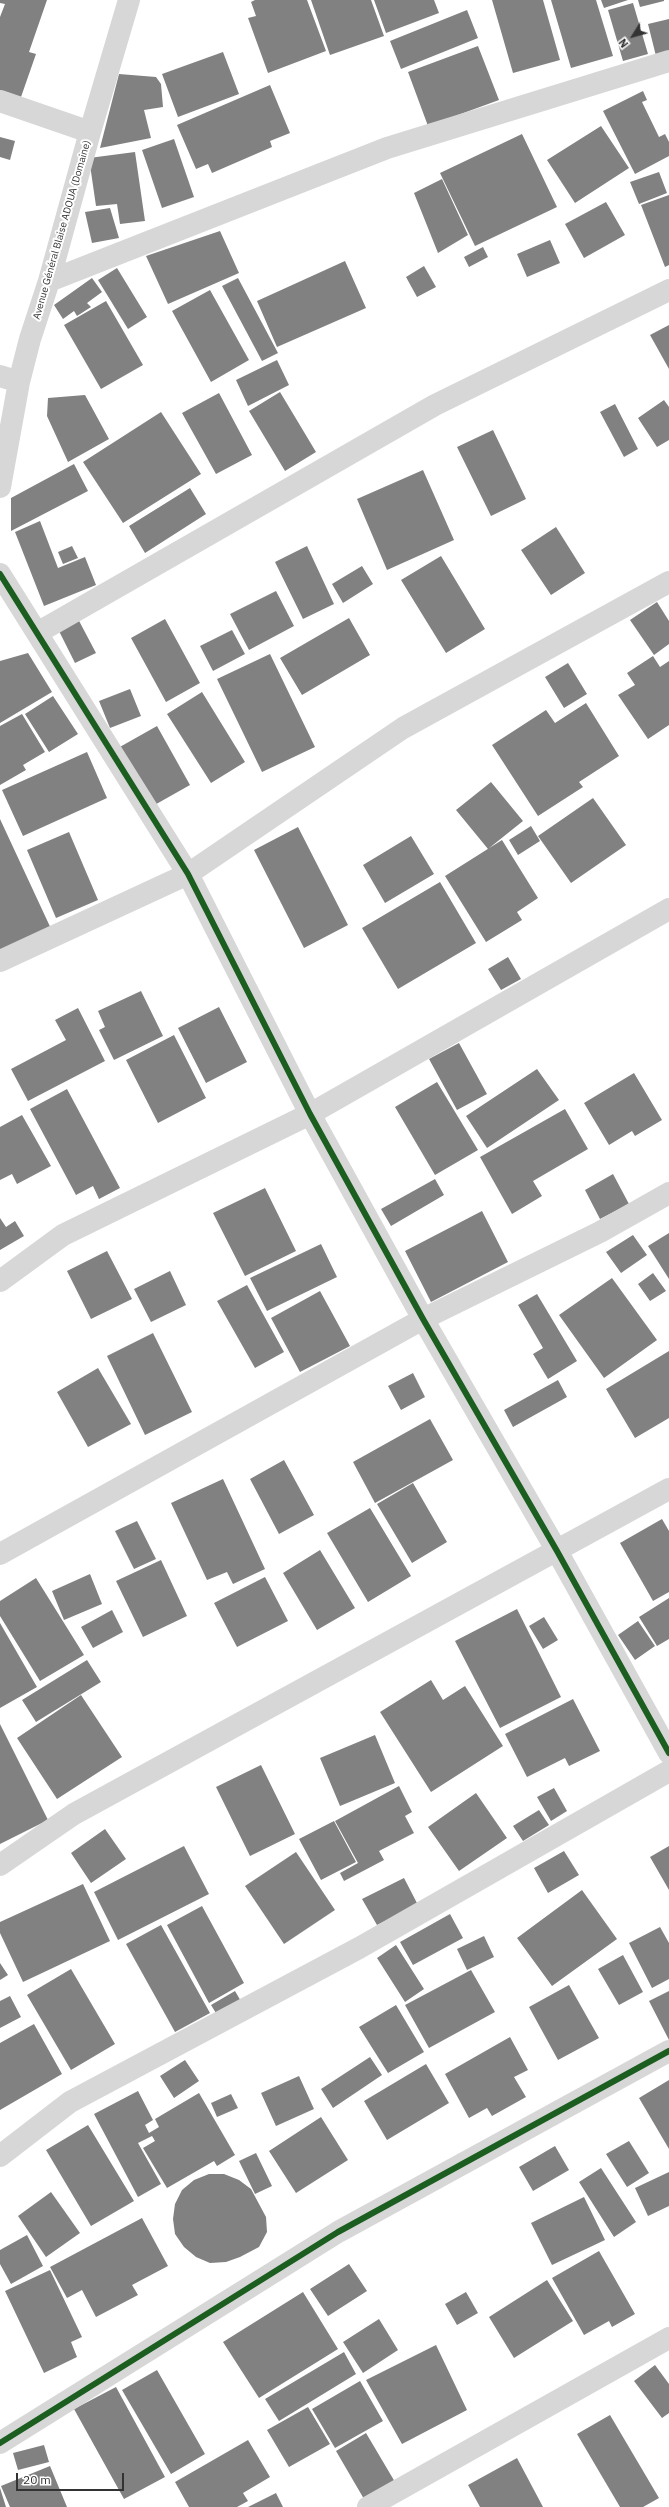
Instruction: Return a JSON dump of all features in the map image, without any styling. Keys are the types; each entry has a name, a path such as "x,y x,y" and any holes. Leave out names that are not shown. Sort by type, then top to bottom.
{"street":[{"name":"Avenue Général Blaise ADOUA (Domaine)","path":"0,487 9,379 30,339 49,281 90,132 129,0"},
{"path":"49,281 387,148 669,61"},
{"path":"0,101 90,132"},
{"path":"36,633 435,405 669,290"},
{"path":"0,574 188,874 310,1114 423,1319 557,1551 669,1753"},
{"path":"0,961 188,874 403,728 669,582"},
{"path":"0,1281 62,1235 310,1114 669,909"},
{"path":"0,1554 423,1319 600,1232 669,1193"},
{"path":"0,1865 74,1814 669,1489"},
{"path":"0,2156 70,2102 359,1948 669,1771"},
{"path":"0,2443 338,2232 669,2051"},
{"path":"368,2507 669,2338"}],"building":[{"path":"0,0 47,0 29,52 36,54 21,97 0,90 0,17 5,4 0,3"},
{"path":"255,0 307,0 326,51 268,73 248,18 256,16 251,2"},
{"path":"311,0 371,0 384,36 330,55"},
{"path":"374,0 434,0 439,13 386,33"},
{"path":"492,0 543,0 560,60 513,73"},
{"path":"551,0 596,0 613,56 571,68"},
{"path":"601,0 628,0 604,8"},
{"path":"638,0 664,0 664,1 640,7"},
{"path":"633,3 648,54 623,61 608,10"},
{"path":"467,10 478,38 401,69 390,41"},
{"path":"669,19 669,53 656,56 648,24"},
{"path":"478,46 499,100 428,126 408,72"},
{"path":"223,52 239,94 178,117 162,74"},
{"path":"119,74 156,77 161,84 163,107 144,110 151,138 100,148"},
{"path":"270,85 290,133 270,141 272,147 212,173 208,164 196,169 177,125"},
{"path":"643,91 647,100 642,102 659,137 665,134 669,142 669,156 635,174 603,111"},
{"path":"601,126 629,168 575,203 547,160"},
{"path":"522,134 557,207 475,246 440,173"},
{"path":"0,137 15,141 10,160 0,157"},
{"path":"174,139 194,197 162,208 142,150"},
{"path":"135,152 145,221 120,224 117,204 96,206 89,158"},
{"path":"659,172 667,193 639,204 630,182"},
{"path":"442,179 468,235 438,253 414,193"},
{"path":"669,195 669,265 665,267 641,205"},
{"path":"606,202 625,235 584,258 565,224"},
{"path":"110,208 119,238 92,243 85,212"},
{"path":"220,231 239,273 168,304 146,256"},
{"path":"550,240 560,263 527,277 517,254"},
{"path":"483,247 488,257 469,267 464,257"},
{"path":"345,261 366,308 277,347 257,301"},
{"path":"424,266 436,287 417,297 406,277"},
{"path":"117,268 147,317 128,329 98,280"},
{"path":"92,278 102,292 87,303 91,307 77,316 74,311 63,319 54,305"},
{"path":"238,278 278,353 262,361 222,286"},
{"path":"210,290 249,360 211,382 172,311"},
{"path":"106,301 143,365 101,389 64,325"},
{"path":"669,325 669,369 650,335"},
{"path":"277,360 289,385 248,406 236,380"},
{"path":"280,392 316,452 285,471 249,411"},
{"path":"219,393 252,455 216,474 182,413"},
{"path":"85,395 109,439 68,462 47,416 48,398"},
{"path":"664,400 669,407 669,440 657,447 638,418"},
{"path":"615,404 638,449 624,457 600,412"},
{"path":"161,412 201,474 123,523 83,462"},
{"path":"493,430 526,499 491,516 457,447"},
{"path":"74,464 88,491 11,531 11,498"},
{"path":"423,470 454,540 387,570 357,499"},
{"path":"190,488 206,514 145,553 129,526"},
{"path":"40,521 58,568 85,557 96,585 44,606 15,532"},
{"path":"556,527 585,573 551,595 521,550"},
{"path":"72,546 78,558 63,564 58,552"},
{"path":"307,546 334,604 303,619 275,562"},
{"path":"441,556 485,629 446,653 401,580"},
{"path":"362,566 373,584 343,603 332,584"},
{"path":"276,591 294,626 249,650 230,614"},
{"path":"657,602 669,621 669,644 654,655 630,620"},
{"path":"77,617 96,653 75,663 57,627"},
{"path":"349,618 370,655 302,695 280,658"},
{"path":"165,619 200,683 166,702 131,638"},
{"path":"232,630 245,654 213,671 200,646"},
{"path":"28,653 52,692 0,723 0,661"},
{"path":"270,654 315,747 262,772 217,679"},
{"path":"653,656 660,667 669,661 669,725 648,739 618,695 635,685 627,673"},
{"path":"568,663 587,694 564,708 545,677"},
{"path":"130,689 141,716 110,728 99,701"},
{"path":"202,692 245,762 211,783 167,714"},
{"path":"53,696 78,734 49,752 25,714"},
{"path":"586,703 619,756 579,782 583,787 538,816 492,745 546,710 555,723"},
{"path":"22,714 45,752 23,765 26,770 0,785 0,726"},
{"path":"157,726 190,785 151,807 118,748"},
{"path":"87,752 107,798 23,836 2,790"},
{"path":"491,782 523,821 488,849 456,810"},
{"path":"593,798 626,845 571,883 538,836"},
{"path":"0,819 53,933 0,955"},
{"path":"531,826 540,841 518,855 509,840"},
{"path":"298,827 348,925 304,948 254,850"},
{"path":"69,832 98,900 56,918 27,850"},
{"path":"411,836 434,874 385,903 363,865"},
{"path":"502,840 538,898 517,912 522,920 486,942 445,876"},
{"path":"440,882 476,943 398,989 362,928"},
{"path":"508,957 521,979 501,990 488,969"},
{"path":"141,991 163,1036 114,1060 99,1030 105,1027 98,1011"},
{"path":"219,1007 247,1062 206,1083 178,1028"},
{"path":"78,1008 105,1061 28,1101 11,1069 66,1040 55,1020"},
{"path":"174,1035 206,1098 158,1123 126,1060"},
{"path":"459,1043 487,1094 457,1110 429,1059"},
{"path":"537,1069 559,1100 487,1148 466,1116"},
{"path":"634,1073 662,1120 635,1136 632,1131 609,1145 584,1103"},
{"path":"437,1082 478,1150 435,1175 395,1107"},
{"path":"67,1089 120,1188 99,1199 93,1186 76,1195 30,1109"},
{"path":"565,1109 588,1149 533,1181 542,1196 512,1214 480,1157"},
{"path":"22,1115 51,1166 17,1184 12,1174 0,1180 0,1127"},
{"path":"613,1174 629,1204 600,1219 585,1190"},
{"path":"435,1179 444,1195 391,1226 381,1209"},
{"path":"265,1188 296,1251 245,1276 213,1213"},
{"path":"482,1211 508,1262 431,1302 405,1251"},
{"path":"0,1218 6,1227 15,1221 24,1236 0,1250"},
{"path":"669,1233 669,1279 648,1246"},
{"path":"633,1235 647,1255 621,1273 606,1252"},
{"path":"321,1244 337,1277 267,1311 250,1278"},
{"path":"107,1251 132,1299 91,1319 67,1271"},
{"path":"170,1271 186,1305 151,1322 134,1289"},
{"path":"653,1273 666,1291 650,1301 638,1284"},
{"path":"612,1278 657,1340 604,1378 559,1315"},
{"path":"247,1285 284,1352 255,1368 217,1301"},
{"path":"320,1291 350,1346 300,1372 271,1318"},
{"path":"537,1294 577,1361 548,1379 533,1354 543,1348 518,1305"},
{"path":"153,1333 192,1412 145,1435 107,1356"},
{"path":"669,1351 669,1418 635,1438 606,1389"},
{"path":"98,1368 131,1424 88,1447 57,1392"},
{"path":"413,1373 425,1397 401,1410 388,1386"},
{"path":"558,1380 567,1397 513,1427 504,1410"},
{"path":"430,1419 453,1460 375,1503 353,1462"},
{"path":"284,1460 314,1515 279,1534 250,1479"},
{"path":"223,1479 265,1569 233,1584 227,1572 207,1580 171,1503"},
{"path":"413,1483 447,1542 412,1563 377,1504"},
{"path":"370,1508 411,1576 368,1602 327,1533"},
{"path":"662,1519 669,1531 669,1592 653,1601 620,1543"},
{"path":"137,1521 156,1559 134,1569 115,1531"},
{"path":"320,1550 355,1608 317,1630 283,1573"},
{"path":"161,1560 187,1616 143,1637 116,1581"},
{"path":"90,1574 102,1604 64,1620 52,1591"},
{"path":"265,1577 288,1621 237,1647 214,1603"},
{"path":"36,1578 84,1655 40,1681 0,1616 0,1601"},
{"path":"669,1598 669,1639 657,1646 639,1617"},
{"path":"517,1609 561,1697 500,1728 455,1641"},
{"path":"112,1610 123,1632 93,1648 81,1627"},
{"path":"544,1617 558,1640 543,1649 529,1626"},
{"path":"638,1621 655,1646 635,1660 618,1635"},
{"path":"0,1623 37,1687 0,1708"},
{"path":"87,1660 101,1682 36,1722 22,1700"},
{"path":"431,1680 443,1700 465,1686 503,1746 431,1792 380,1712"},
{"path":"81,1695 122,1757 57,1799 17,1738"},
{"path":"573,1699 600,1751 569,1766 565,1758 527,1777 505,1734"},
{"path":"0,1724 48,1820 0,1844"},
{"path":"375,1735 395,1783 340,1806 320,1758"},
{"path":"261,1765 295,1834 250,1856 216,1787"},
{"path":"399,1786 412,1812 405,1816 414,1833 379,1851 384,1860 344,1881 340,1873 358,1863 335,1821"},
{"path":"554,1788 567,1811 551,1821 537,1797"},
{"path":"476,1793 507,1838 459,1871 428,1827"},
{"path":"539,1810 549,1825 523,1841 513,1826"},
{"path":"334,1821 356,1862 321,1880 299,1839"},
{"path":"105,1829 126,1859 91,1883 71,1853"},
{"path":"184,1846 209,1894 118,1940 94,1892"},
{"path":"669,1846 669,1890 650,1857"},
{"path":"564,1851 579,1875 548,1893 534,1868"},
{"path":"296,1852 335,1910 284,1944 245,1886"},
{"path":"404,1878 418,1905 377,1925 362,1899"},
{"path":"83,1884 110,1941 23,1982 0,1933 0,1922"},
{"path":"582,1890 617,1939 552,1986 517,1938"},
{"path":"202,1906 244,1983 209,2003 167,1925"},
{"path":"450,1914 463,1938 413,1965 400,1942"},
{"path":"161,1925 210,2013 175,2032 126,1944"},
{"path":"660,1927 669,1943 669,1979 652,1988 629,1943"},
{"path":"484,1936 494,1957 467,1970 457,1949"},
{"path":"396,1945 424,1989 405,2002 377,1958"},
{"path":"623,1955 643,1992 619,2005 598,1969"},
{"path":"0,1963 8,1975 0,1980"},
{"path":"71,1969 115,2044 71,2070 27,1995"},
{"path":"471,1970 495,2012 429,2048 405,2005"},
{"path":"569,1985 599,2038 558,2060 529,2007"},
{"path":"235,1991 242,2003 219,2018 211,2005"},
{"path":"669,1991 669,2040 649,2001"},
{"path":"10,1996 21,2017 0,2028 0,2001"},
{"path":"396,2005 424,2052 388,2073 359,2027"},
{"path":"34,2024 62,2074 0,2110 0,2043"},
{"path":"510,2037 528,2070 514,2077 526,2097 492,2116 487,2108 469,2118 445,2074"},
{"path":"370,2057 382,2075 333,2108 321,2089"},
{"path":"185,2060 199,2081 174,2098 160,2076"},
{"path":"426,2064 449,2103 387,2140 364,2101"},
{"path":"299,2076 314,2109 276,2126 261,2093"},
{"path":"669,2080 669,2149 639,2098"},
{"path":"138,2091 153,2120 145,2125 149,2133 159,2127 155,2119 199,2093 235,2155 217,2166 214,2161 167,2188 143,2148 155,2141 152,2136 138,2143 161,2184 138,2197 94,2114"},
{"path":"231,2094 238,2108 217,2117 211,2103"},
{"path":"321,2117 348,2160 296,2193 269,2151"},
{"path":"88,2125 134,2201 91,2226 46,2150"},
{"path":"629,2141 649,2173 627,2187 606,2154"},
{"path":"555,2146 569,2170 533,2191 519,2167"},
{"path":"256,2153 272,2186 255,2194 239,2161"},
{"path":"601,2168 636,2222 614,2237 579,2182"},
{"path":"669,2172 669,2206 648,2216 635,2188"},
{"path":"209,2174 224,2174 239,2180 251,2189 266,2217 267,2232 259,2247 240,2257 226,2262 210,2263 196,2257 184,2247 175,2234 173,2219 175,2204 182,2190 194,2180"},
{"path":"51,2192 80,2233 46,2257 18,2216"},
{"path":"584,2197 605,2240 552,2265 531,2223"},
{"path":"142,2218 168,2266 132,2285 138,2295 96,2317 82,2290 67,2298 50,2267"},
{"path":"27,2235 43,2266 11,2284 0,2264 0,2250"},
{"path":"599,2251 635,2314 612,2327 609,2321 584,2335 552,2278"},
{"path":"349,2264 367,2291 328,2316 310,2289"},
{"path":"50,2270 82,2337 71,2342 77,2357 44,2373 5,2291"},
{"path":"547,2280 573,2321 514,2358 489,2317"},
{"path":"303,2292 338,2349 259,2398 223,2342"},
{"path":"466,2292 478,2313 457,2325 445,2304"},
{"path":"379,2319 398,2350 363,2373 343,2342"},
{"path":"436,2345 467,2410 402,2444 366,2380"},
{"path":"344,2352 356,2374 279,2421 265,2399"},
{"path":"655,2365 669,2384 669,2413 662,2418 634,2381"},
{"path":"157,2370 205,2454 171,2474 122,2390"},
{"path":"360,2381 383,2421 335,2448 312,2409"},
{"path":"116,2387 165,2477 124,2499 74,2409"},
{"path":"308,2407 330,2444 289,2467 267,2430"},
{"path":"610,2415 659,2498 643,2507 620,2507 577,2434"},
{"path":"366,2433 395,2482 364,2499 336,2451"},
{"path":"248,2440 270,2477 243,2493 248,2501 237,2507 189,2507 175,2482"},
{"path":"44,2445 49,2462 18,2470 13,2453"},
{"path":"517,2458 543,2507 480,2507 468,2485"},
{"path":"50,2466 67,2507 10,2507 1,2486"},
{"path":"0,2488 6,2507 0,2507"},
{"path":"276,2493 283,2507 248,2507"}],"cycle path":[{"path":"0,574 188,874 310,1114 423,1319 557,1551 669,1753"},
{"path":"0,2443 338,2232 669,2051"}]}
